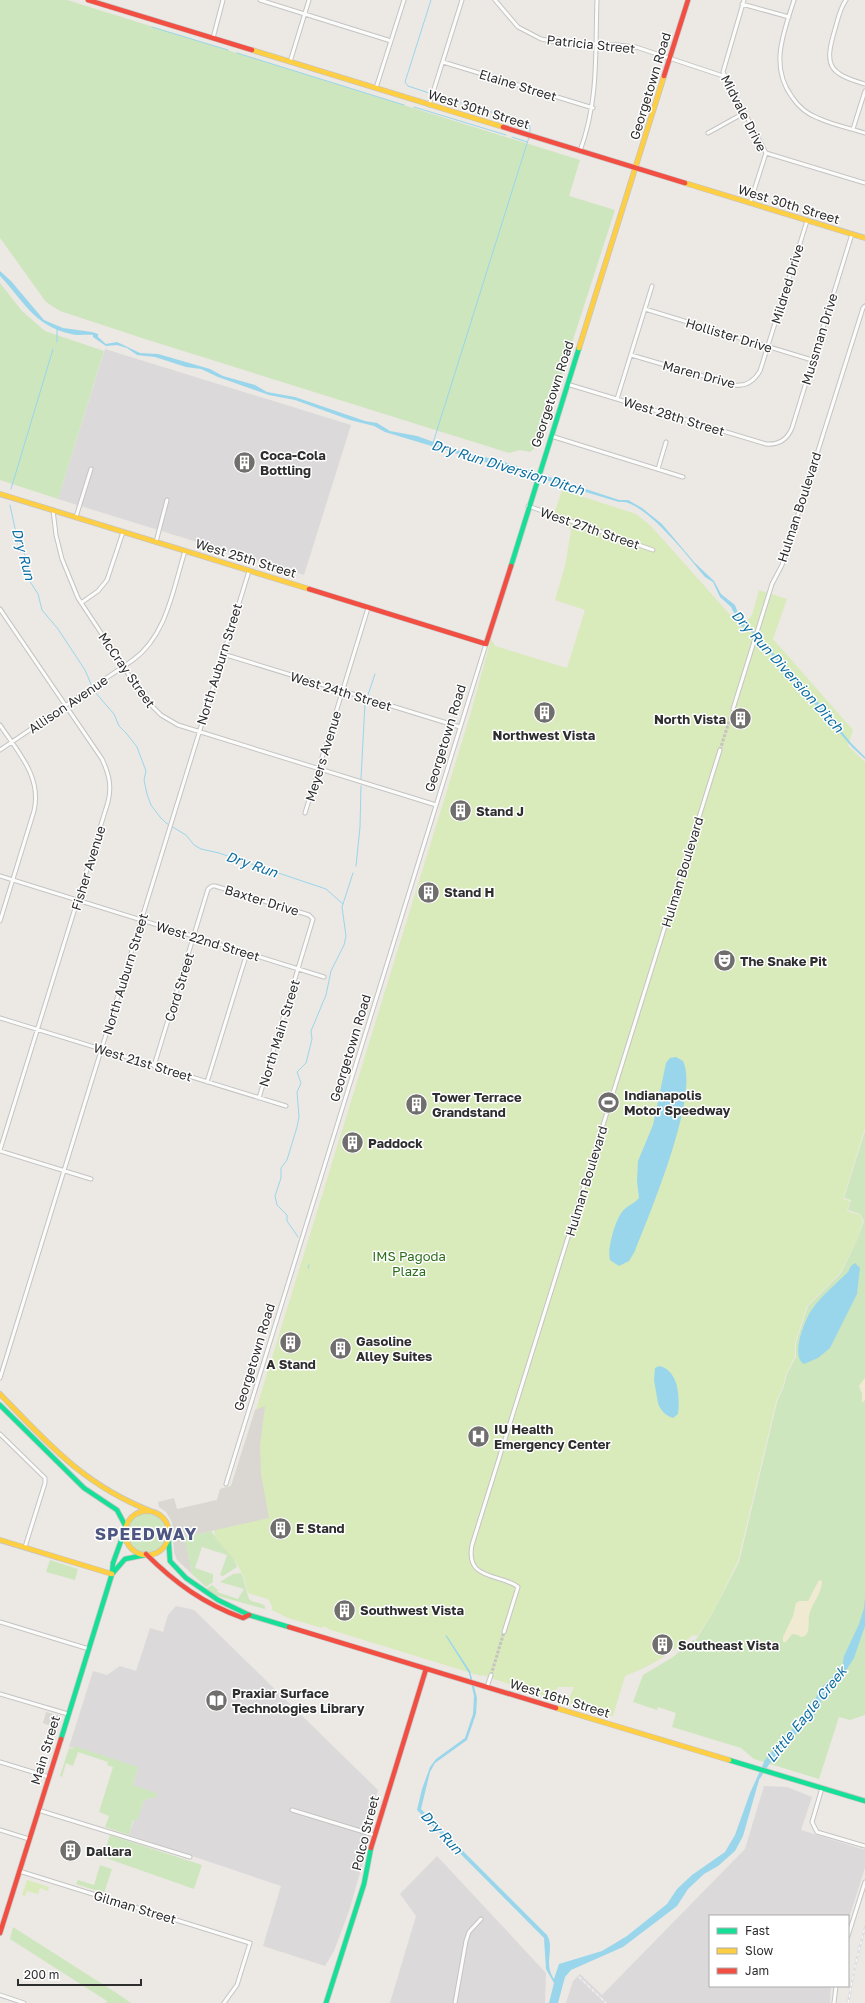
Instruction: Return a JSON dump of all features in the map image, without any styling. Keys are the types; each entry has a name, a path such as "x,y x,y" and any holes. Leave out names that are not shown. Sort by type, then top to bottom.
{"main road":[{"name":"West 30th Street","path":"88,0 865,238"},
{"name":"Georgetown Road","path":"486,644 539,470 636,168 688,0"},
{"name":"West 25th Street","path":"0,494 486,644"},
{"path":"0,1394 86,1479 114,1497 153,1512 165,1521 168,1533 166,1542 160,1549 146,1554 136,1552 129,1545 125,1537 125,1528 129,1520 135,1514 144,1511 153,1512"},
{"path":"0,1405 84,1488 115,1509 125,1528"},
{"name":"Main Street","path":"0,1932 89,1649 112,1574 113,1563 125,1528"},
{"name":"West 16th Street","path":"168,1533 169,1556 173,1566 207,1594 225,1604 245,1611 249,1615 865,1801"},
{"path":"0,1540 112,1574"},
{"name":"Main Street","path":"112,1574 125,1559 146,1554"},
{"name":"West 16th Street","path":"146,1554 177,1584 201,1601 243,1618 249,1615"},
{"name":"Polco Street","path":"326,2003 363,1886 374,1836 426,1668"}],"street":[{"path":"213,38 223,0"},
{"path":"260,0 391,41"},
{"path":"290,62 309,0"},
{"path":"376,88 404,0"},
{"path":"429,105 462,0"},
{"name":"Patricia Street","path":"495,0 515,24 536,38 558,43 595,44 636,48 723,76"},
{"path":"580,151 593,108 597,0"},
{"path":"794,0 779,55 780,70 786,88 795,102 809,114 865,133"},
{"path":"846,0 842,7 830,46 829,57 834,69 840,76 865,84"},
{"path":"743,2 789,17"},
{"name":"Midvale Drive","path":"743,2 723,69 723,76 766,153 750,203"},
{"name":"Elaine Street","path":"443,62 593,108"},
{"path":"853,129 865,90"},
{"path":"708,133 744,113"},
{"path":"766,153 865,183"},
{"name":"Mildred Drive","path":"768,347 807,221"},
{"name":"Mussman Drive","path":"781,441 788,436 792,428 852,234"},
{"path":"617,399 652,286"},
{"name":"Hulman Boulevard","path":"733,709 772,584 782,565 862,309 865,306"},
{"name":"Hollister Drive","path":"645,309 812,360"},
{"name":"Maren Drive","path":"631,355 739,386 747,384 756,376 768,347"},
{"name":"West 28th Street","path":"566,384 766,444 781,441"},
{"path":"550,436 683,477"},
{"path":"658,469 666,442"},
{"path":"76,517 91,469"},
{"path":"156,542 167,500"},
{"name":"West 27th Street","path":"528,506 653,550"},
{"name":"McCray Street","path":"53,510 56,535 62,559 68,577 81,603 144,698 155,711 171,722 198,732 436,805"},
{"path":"81,603 98,591 107,580 123,532"},
{"name":"Allison Avenue","path":"0,750 123,667 146,649 160,629 185,551"},
{"name":"North Auburn Street","path":"0,1378 142,920 198,732 249,571"},
{"name":"Meyers Avenue","path":"306,814 368,608"},
{"name":"Fisher Avenue","path":"0,609 102,759 110,783 108,802 0,1150"},
{"name":"Georgetown Road","path":"226,1484 486,644"},
{"name":"West 24th Street","path":"223,654 460,727"},
{"path":"0,725 31,772 36,794 34,811 0,921"},
{"name":"Hulman Boulevard","path":"504,1632 518,1587 486,1575 478,1570 471,1556 472,1545 720,750"},
{"name":"West 22nd Street","path":"0,876 324,977"},
{"name":"Baxter Drive","path":"211,887 215,886 312,917 313,922 299,968"},
{"name":"Cord Street","path":"154,1066 194,936 211,887"},
{"path":"207,1082 247,953"},
{"name":"North Main Street","path":"259,1098 299,968"},
{"name":"West 21st Street","path":"0,1018 286,1106"},
{"path":"0,1150 91,1179"},
{"path":"0,1434 45,1478 25,1547"},
{"path":"0,1622 89,1649"},
{"path":"487,1687 491,1674"},
{"path":"0,1694 68,1714"},
{"path":"0,1762 48,1777"},
{"path":"822,1788 812,1822 817,1832 865,1846"},
{"path":"38,1810 190,1857"},
{"path":"292,1810 374,1836"},
{"path":"0,1830 29,1839"},
{"name":"Gilman Street","path":"19,1871 250,1943 237,1985 224,2003"},
{"path":"849,1933 865,1882"},
{"path":"455,2003 466,1941 469,1932 481,1919"},
{"path":"834,2003 836,1987"},
{"path":"0,1996 24,2003"}],"shaded area":[{"path":"105,349 351,425 304,575 58,499"},
{"path":"265,1406 260,1445 261,1474 269,1518 184,1537 192,1574 177,1560 174,1552 172,1522 166,1512 159,1507 158,1502 174,1498 177,1509 217,1500 220,1489 231,1486 255,1410"},
{"path":"176,1606 194,1610 378,1790 365,1836 369,1841 349,1911 334,1951 325,1966 263,1946 281,1886 129,1835 134,1820 137,1821 144,1800 156,1797 133,1785 138,1767 69,1747 93,1671 107,1675 120,1666 136,1671 150,1628 163,1632 168,1615"},
{"path":"46,1712 60,1716 56,1728 43,1723"},
{"path":"764,1786 787,1787 812,1797 801,1830 865,1850 865,1868 849,1918 849,1915 709,1915 709,1987 831,1987 830,2003 566,2003 573,1981 580,1974 602,1995 745,1849"},
{"path":"437,1856 546,1973 545,2003 390,2003 416,1916 400,1894"}],"green space":[{"path":"0,0 67,0 580,160 569,196 615,210 539,445 530,452 520,450 509,453 145,339 60,311 46,302 0,238"},
{"path":"0,283 22,311 45,331 104,351 58,499 0,480"},
{"name":"Indianapolis Motor Speedway","path":"562,490 636,514 651,526 741,627 752,615 759,590 787,599 773,639 853,730 848,746 865,762 865,1128 843,1199 850,1201 847,1211 860,1215 863,1221 857,1240 840,1273 807,1306 795,1343 795,1357 786,1374 783,1386 776,1402 738,1561 712,1614 697,1636 693,1635 677,1648 661,1658 644,1668 625,1676 613,1716 567,1703 574,1687 558,1687 551,1698 482,1675 481,1676 328,1629 323,1626 322,1628 288,1618 272,1610 272,1606 268,1599 248,1593 243,1575 234,1559 216,1539 208,1502 217,1500 220,1489 231,1486 249,1432 469,719 491,639 495,646 567,668 585,610 555,600 565,566 571,531 567,524 552,520"},
{"path":"865,1131 865,1715 850,1720 839,1717 819,1779 754,1759 741,1748 672,1727 676,1713 658,1707 657,1710 633,1702 643,1675 673,1657 693,1640 695,1641 712,1614 739,1562 777,1402 784,1386 787,1374 796,1357 796,1343 808,1306 841,1273 857,1240 864,1221 860,1214 848,1210 851,1200 844,1198"},
{"path":"146,1511 158,1515 164,1521 168,1533 164,1545 158,1551 146,1555 134,1551 128,1545 124,1533 128,1521 134,1515"},
{"path":"211,1531 234,1559 237,1567 223,1576 220,1575 227,1555 202,1547 195,1568 213,1574 213,1582 206,1587 192,1574 183,1537"},
{"path":"50,1560 78,1569 75,1580 46,1572"},
{"path":"241,1573 249,1599 265,1606 265,1609 214,1595 206,1589 212,1585 218,1590 217,1592 238,1599 244,1589 220,1582 233,1574"},
{"path":"74,1746 138,1767 133,1785 156,1793 157,1797 144,1800 137,1821 133,1820 129,1835 105,1827 109,1816 99,1812 113,1767 107,1765 108,1762 78,1752 73,1766 66,1763 62,1777 60,1776 69,1748 73,1749"},
{"path":"110,1835 202,1865 194,1889 103,1857"},
{"path":"100,1865 112,1869 104,1893 76,1884 78,1880 94,1885"},
{"path":"27,1880 49,1887 48,1891 40,1888 38,1894 27,1891 25,1896 22,1895"},
{"path":"13,1927 131,2003 106,2003 107,2001 10,1939"}],"sand":[{"path":"865,1378 865,1400 862,1403 862,1394 859,1386"},
{"path":"819,1580 822,1581 822,1586 810,1612 808,1632 801,1637 792,1634 786,1642 783,1642 783,1637 793,1616 796,1603 799,1601 808,1601"}],"water":[{"name":"Dry Run Diversion Ditch","path":"0,271 11,281 44,320 63,328 98,334 98,337 106,344 117,342 140,353 158,354 210,369 223,376 255,385 267,392 295,397 365,421 377,423 390,431 417,436 453,449 507,463 619,500 628,500 642,508 662,524 694,562 714,581 721,594 735,605 740,619 746,627 750,628 761,639 809,691 851,743 865,757 865,759 852,747 750,630 741,626 731,607 720,597 713,582 705,577 678,544 653,519 629,503 619,502 385,432 374,426 350,420 295,400 269,395 218,377 201,369 186,367 155,357 137,355 127,348 117,345 106,346 93,337 93,335 74,335 58,330 39,319 31,311 0,276"},
{"path":"676,1057 683,1061 686,1077 685,1100 679,1127 661,1184 635,1251 629,1261 619,1266 610,1260 609,1255 612,1235 619,1216 626,1208 639,1198 637,1181 638,1161 653,1125 666,1063 670,1058"},
{"path":"855,1263 860,1268 857,1294 830,1348 818,1358 804,1364 800,1360 798,1354 800,1337 806,1320 820,1299 848,1272 851,1266"},
{"path":"659,1366 671,1373 677,1386 679,1400 678,1414 673,1418 668,1416 660,1408 658,1403 654,1380 655,1368"},
{"path":"865,1597 865,1626 854,1658 845,1672 824,1696 813,1718 805,1724 770,1763 759,1780 743,1836 735,1851 718,1866 704,1874 688,1889 677,1906 623,1947 571,1970 565,1977 558,2003 549,2003 554,1983 546,1969 544,1938 417,1810 422,1789 430,1767 436,1759 465,1738 473,1714 474,1696 469,1673 445,1635 470,1671 477,1698 476,1714 467,1740 435,1763 430,1772 421,1809 547,1935 550,1945 549,1968 554,1979 559,1964 602,1951 627,1936 667,1904 677,1889 692,1875 725,1852 735,1835 750,1793 765,1760 784,1737 804,1718 811,1708 820,1689 842,1668 844,1656 859,1624 864,1608"}],"waterway":[{"path":"429,93 408,86 405,82 431,0"},
{"path":"152,27 228,50"},
{"path":"237,53 404,105"},
{"path":"436,95 527,123 530,126 530,134"},
{"path":"414,107 506,135"},
{"path":"512,137 527,142"},
{"name":"Dry Run Diversion Ditch","path":"433,443 529,137"},
{"path":"57,329 57,342"},
{"name":"Dry Run","path":"11,489 53,349"},
{"name":"Dry Run","path":"10,505 16,533 25,555 29,580 38,594 42,610 58,629 85,670 94,691 114,714 119,726 137,747 146,771 144,780 147,794 151,805 160,817 166,823 186,835 194,845 201,849 219,853 326,889 343,904"},
{"path":"368,695 375,674"},
{"path":"361,779 365,703"},
{"path":"356,866 360,827 361,786"},
{"name":"Dry Run","path":"298,1237 287,1221 287,1215 277,1205 275,1196 281,1178 281,1168 287,1160 299,1117 297,1092 301,1083 297,1072 306,1063 312,1039 311,1031 326,995 331,971 344,945 346,936 342,907 353,873"}],"tunnel":[{"path":"720,750 733,709"},
{"path":"491,1675 504,1632"}],"railway":[{"path":"848,2003 855,1966 865,1927"},
{"path":"579,1977 606,2003"}],"traffic: fast":[{"path":"511,566 579,348"},
{"path":"0,1405 84,1488 117,1510 126,1527"},
{"path":"61,1739 112,1574 113,1563 125,1530"},
{"path":"168,1533 170,1561 186,1578 218,1600 249,1615 289,1627"},
{"path":"112,1574 125,1559 145,1555"},
{"path":"729,1760 865,1801"},
{"path":"326,2003 364,1884 371,1848"}],"traffic: slow":[{"path":"252,50 503,127"},
{"path":"579,348 664,76"},
{"path":"685,183 865,238"},
{"path":"0,494 309,589"},
{"path":"0,1394 52,1447 88,1477 107,1490 129,1502 153,1512"},
{"path":"147,1511 159,1515 165,1521 169,1533 165,1545 159,1551 147,1555 135,1551 129,1545 125,1533 129,1521 135,1515 147,1511"},
{"path":"0,1540 112,1574"},
{"path":"556,1708 729,1760"}],"traffic: jam":[{"path":"88,0 252,50"},
{"path":"664,76 688,0"},
{"path":"503,127 685,183"},
{"path":"309,589 486,644 511,566"},
{"path":"146,1554 157,1565 191,1592 215,1606 243,1618 249,1615"},
{"path":"289,1627 556,1708"},
{"path":"371,1848 426,1669"},
{"path":"0,1933 61,1739"}],"place":[{"name":"Coca-Cola Bottling","path":"244,462"},
{"name":"Northwest Vista","path":"544,713"},
{"name":"North Vista","path":"741,719"},
{"name":"Stand J","path":"460,811"},
{"name":"Stand H","path":"428,892"},
{"name":"The Snake Pit","path":"725,961"},
{"name":"Indianapolis Motor Speedway","path":"608,1102"},
{"name":"Tower Terrace Grandstand","path":"416,1104"},
{"name":"Paddock","path":"352,1143"},
{"name":"A Stand","path":"291,1342"},
{"name":"Gasoline Alley Suites","path":"341,1348"},
{"name":"IU Health Emergency Center","path":"479,1436"},
{"name":"E Stand","path":"280,1528"},
{"name":"Southwest Vista","path":"345,1610"},
{"name":"Southeast Vista","path":"662,1645"},
{"name":"Praxiar Surface Technologies Library","path":"217,1700"},
{"name":"Dallara","path":"70,1851"}],"district":[{"name":"SPEEDWAY","path":"146,1533"}],"park label":[{"name":"IMS Pagoda Plaza","path":"409,1264"}],"water label":[{"name":"Little Eagle Creek","path":"806,1714"}]}
